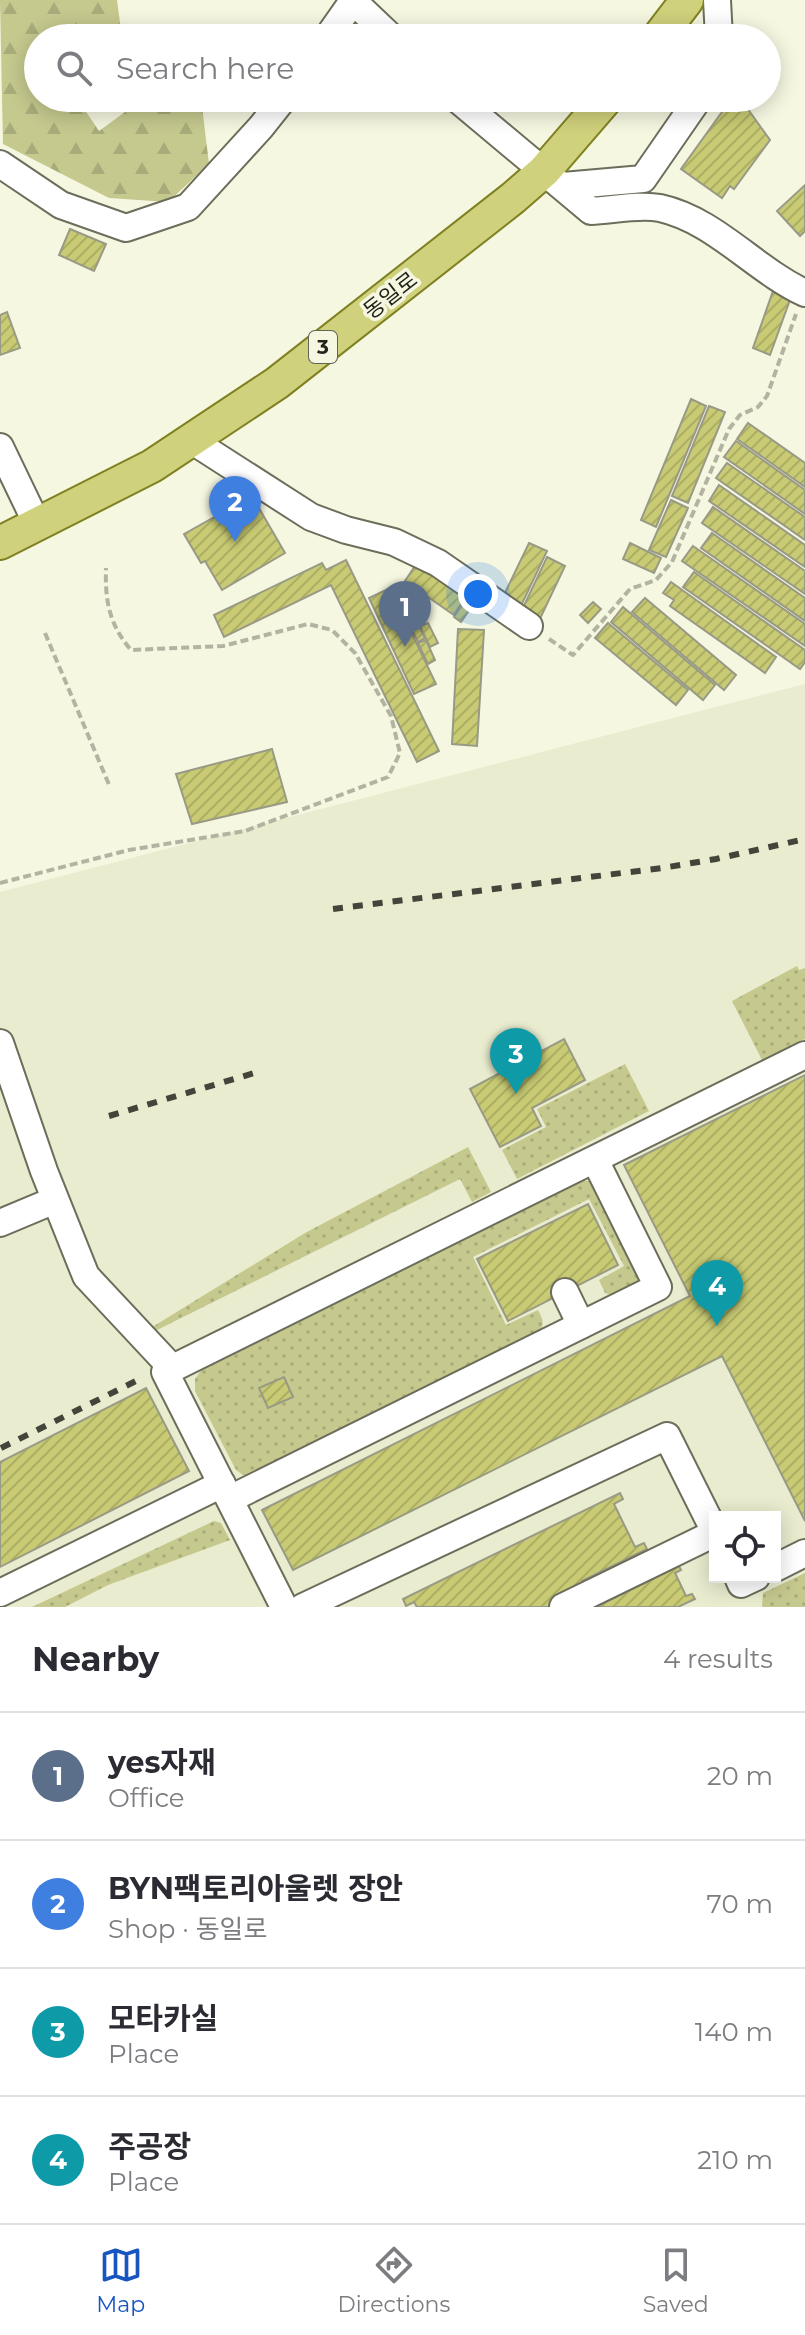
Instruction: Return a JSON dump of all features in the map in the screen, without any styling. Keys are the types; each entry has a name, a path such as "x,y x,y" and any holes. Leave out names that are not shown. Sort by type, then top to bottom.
{"main road":[{"path":"669,24 687,0"},
{"name":"동일로","path":"0,543 152,466 277,383 467,236 553,178 598,112"}],"street":[{"path":"336,24 352,0 377,24"},
{"path":"717,0 718,24"},
{"path":"0,164 61,205 126,228 188,207 273,112"},
{"path":"473,112 591,211 658,207 683,216 709,230 779,281 804,293"},
{"path":"553,178 643,179 689,112"},
{"path":"191,440 311,517 394,542 438,563 529,626"},
{"path":"0,447 37,524"},
{"path":"0,1043 55,1200 86,1276 172,1368"},
{"path":"284,1607 165,1372 805,1055"},
{"path":"0,1593 226,1492 658,1287 595,1160"},
{"path":"0,1223 55,1200"},
{"path":"565,1292 581,1325"},
{"path":"303,1607 667,1436 709,1520"},
{"path":"563,1607 709,1535"},
{"path":"781,1565 805,1553"}],"path":[{"path":"529,626 573,655 630,589 656,580 672,562 729,429 740,415 758,407 767,396 804,293"},
{"path":"0,883 129,850 245,831 388,777 400,753 391,716 355,653 332,630 308,624 223,646 131,650 116,632 105,593 106,568"},
{"path":"45,633 110,787"}],"shaded area":[{"path":"805,684 805,1607 0,1607 0,892"}],"green space":[{"path":"0,0 117,0 120,24 24,24 24,112 86,112 99,131 125,112 203,112 209,164 168,202 109,198 3,144"},
{"path":"797,966 799,970 805,968 805,1039 762,1060 732,1001"},
{"path":"625,1064 649,1111 517,1179 502,1150 546,1127 537,1109"},
{"path":"468,1147 491,1192 472,1202 460,1179 153,1332 149,1329 305,1233"},
{"path":"581,1181 589,1181 595,1186 640,1276 640,1282 616,1297 605,1293 599,1280 624,1266 589,1199 473,1257 506,1325 538,1310 543,1323 536,1336 251,1475 243,1475 236,1470 195,1391 195,1379 202,1369"},
{"path":"214,1521 221,1523 230,1540 108,1585 65,1607 32,1607"},
{"path":"805,1573 805,1607 762,1607 763,1593"}],"building":[{"path":"722,112 750,112 770,140 734,189 730,186 722,198 681,169"},
{"path":"805,185 805,231 800,236 777,211"},
{"path":"70,229 106,244 94,271 59,255"},
{"path":"773,291 791,297 770,355 753,348"},
{"path":"7,312 20,348 0,355 0,315"},
{"path":"691,399 706,406 656,527 641,520"},
{"path":"709,406 725,412 688,503 672,496"},
{"path":"748,423 805,463 805,487 737,439"},
{"path":"736,441 805,490 805,514 724,457"},
{"path":"727,463 805,517 805,540 716,478"},
{"path":"719,485 805,545 805,567 709,501"},
{"path":"252,496 285,553 222,590 184,534"},
{"path":"671,500 688,508 666,557 649,550"},
{"path":"713,507 805,571 805,594 702,523"},
{"path":"712,533 805,598 805,621 701,548"},
{"path":"529,543 547,551 520,608 502,599"},
{"path":"630,543 661,558 654,573 623,559"},
{"path":"693,546 805,624 805,646 682,561"},
{"path":"547,557 565,566 538,623 520,614"},
{"path":"346,560 439,751 417,762 331,585 224,637 214,615 322,563 326,570"},
{"path":"417,563 466,596 454,615 405,581"},
{"path":"694,572 805,650 805,662 800,669 683,587"},
{"path":"671,582 776,657 765,673 670,606 674,600 663,593"},
{"path":"390,588 436,684 414,694 369,598"},
{"path":"466,598 474,603 461,622 454,617"},
{"path":"645,598 736,675 724,690 632,612"},
{"path":"593,602 601,609 588,623 580,615"},
{"path":"623,607 715,685 703,700 611,622"},
{"path":"415,618 425,638 418,642 408,622"},
{"path":"428,623 438,643 430,647 420,626"},
{"path":"608,623 688,690 676,705 595,638"},
{"path":"458,629 484,630 477,746 452,744"},
{"path":"426,640 435,660 428,664 418,643"},
{"path":"272,749 287,802 192,824 176,774"},
{"path":"564,1039 585,1080 532,1108 541,1126 500,1147 470,1089"},
{"path":"805,1075 805,1521 722,1356 293,1570 262,1510 690,1296 624,1165"},
{"path":"588,1204 618,1265 508,1321 477,1259"},
{"path":"284,1377 293,1397 268,1408 259,1388"},
{"path":"146,1388 189,1471 0,1567 0,1462"},
{"path":"620,1493 623,1499 614,1504 635,1547 644,1543 647,1549 582,1581 595,1607 417,1607 414,1602 406,1606 403,1599"},
{"path":"679,1566 681,1570 675,1573 686,1596 692,1594 695,1599 678,1607 596,1607"}],"railway":[{"path":"333,909 662,868 805,839"},
{"path":"109,1116 261,1071"},
{"path":"1,1448 140,1379"}],"place":[{"name":"BYN팩토리아울렛 장안","path":"235,542"},
{"name":"yes자재","path":"405,647"},
{"name":"모타카실","path":"516,1094"},
{"name":"주공장","path":"717,1326"}]}
